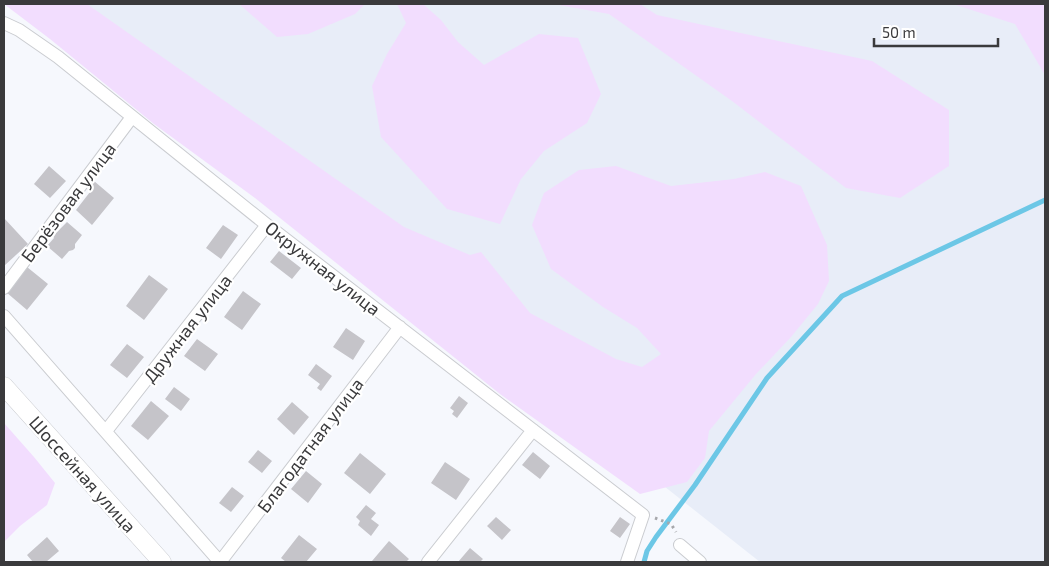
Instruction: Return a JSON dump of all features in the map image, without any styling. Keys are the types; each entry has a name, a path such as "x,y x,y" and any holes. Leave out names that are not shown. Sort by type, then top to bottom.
{"main road":[{"name":"Шоссейная улица","path":"4,386 162,562"}],"street":[{"name":"Окружная улица","path":"4,23 19,30 58,57 267,225 643,515 627,562"},
{"name":"Берёзовая улица","path":"4,288 132,117"},
{"name":"Дружная улица","path":"106,431 267,225"},
{"path":"4,316 220,562"},
{"name":"Благодатная улица","path":"220,562 400,328"},
{"path":"428,562 533,430"},
{"path":"680,546 700,562"}],"path":[{"path":"664,521 671,524"}],"shaded area":[{"path":"4,4 87,4 404,227 470,255 481,252 530,313 616,359 642,367 661,354 637,328 603,307 551,269 532,225 544,193 579,170 616,166 671,186 734,179 765,172 801,186 827,245 829,281 818,304 709,431 705,458 687,482 640,494 500,394 255,198 154,124"},
{"path":"54,4 1045,4 1045,562 760,562"},
{"path":"239,4 365,4 355,14 308,34 277,37"},
{"path":"397,4 423,4 441,20 458,42 484,65 539,34 578,38 601,94 587,123 544,151 521,179 500,224 447,209 381,137 372,86 387,54 406,23"},
{"path":"553,4 640,4 657,15 872,61 949,110 949,166 900,198 846,188 732,101 609,14"},
{"path":"953,4 1045,4 1045,75 1015,24"},
{"path":"4,423 55,483 47,505 20,526 4,542"}],"building":[{"path":"49,166 66,181 50,198 34,184"},
{"path":"94,181 114,198 92,225 76,210 90,192 87,190"},
{"path":"4,218 28,244 4,266"},
{"path":"67,222 82,235 75,244 75,248 69,251 62,259 47,246 54,238 53,236"},
{"path":"223,225 238,235 221,259 206,248"},
{"path":"279,251 301,268 292,279 270,262"},
{"path":"27,267 48,284 27,310 6,292"},
{"path":"149,275 168,289 144,320 126,306"},
{"path":"243,291 261,304 242,330 224,317"},
{"path":"346,328 365,341 353,360 333,347"},
{"path":"197,339 218,354 205,371 184,356"},
{"path":"127,344 144,357 127,378 110,365"},
{"path":"316,364 332,376 321,391 317,388 320,384 308,375"},
{"path":"174,387 190,399 181,411 165,399"},
{"path":"459,396 468,403 457,418 452,414 454,411 450,408"},
{"path":"151,401 169,416 148,440 131,426"},
{"path":"292,402 309,417 294,435 277,419"},
{"path":"258,450 272,461 262,473 248,462"},
{"path":"533,452 550,466 540,479 522,465"},
{"path":"360,453 386,474 370,494 344,473"},
{"path":"445,462 470,479 456,500 431,483"},
{"path":"306,471 322,484 308,503 291,489"},
{"path":"232,487 244,496 231,512 219,503"},
{"path":"366,505 376,513 371,519 379,525 371,536 358,525 360,521 356,517"},
{"path":"496,517 511,530 502,540 487,526"},
{"path":"620,517 630,524 620,538 610,531"},
{"path":"299,535 317,549 306,562 286,562 281,558"},
{"path":"47,537 59,551 46,562 33,562 27,555"},
{"path":"389,541 409,559 406,562 372,561"},
{"path":"470,548 483,559 480,562 458,562"}],"waterway":[{"path":"644,562 647,551 656,537 695,485 767,378 842,296 1045,200"}]}
